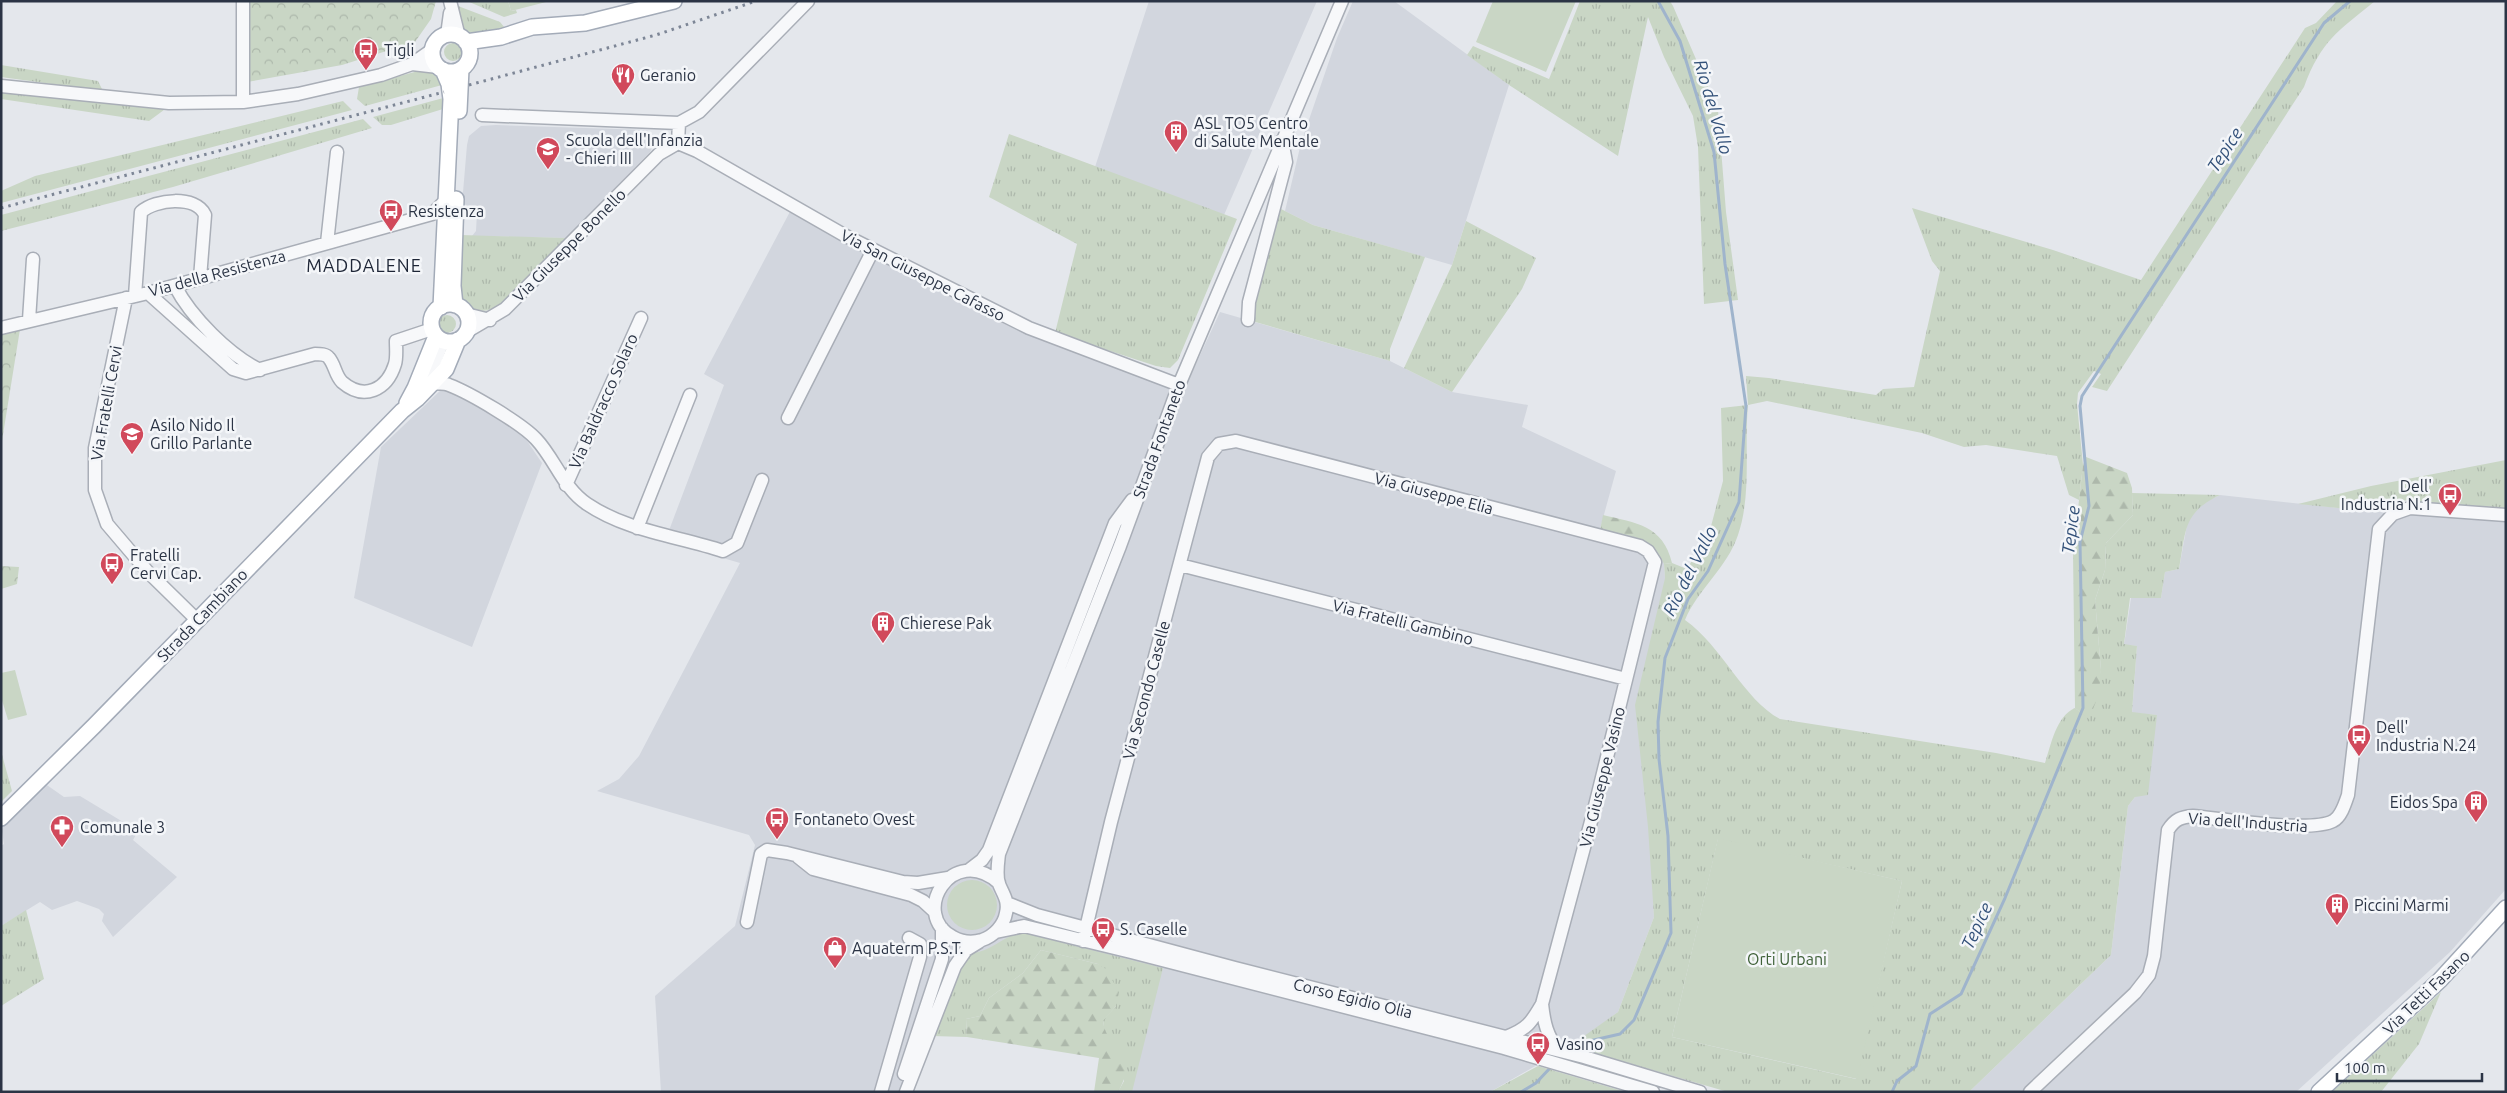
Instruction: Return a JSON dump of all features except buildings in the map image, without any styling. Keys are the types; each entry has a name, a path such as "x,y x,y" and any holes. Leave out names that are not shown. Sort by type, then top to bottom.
{"main road":[{"path":"454,309 431,319 447,336 469,323 454,309 444,233 450,99 449,84 434,62 432,50 437,40 460,48 501,38 532,27 585,23 674,1"},
{"path":"440,69 449,72 460,48"},
{"path":"454,309 460,48"},
{"name":"Strada Cambiano","path":"402,411 447,336"},
{"name":"Strada Cambiano","path":"1,818 402,411 434,383 446,369 447,336"},
{"name":"Via Tetti Fasano","path":"2319,1092 2440,980 2506,908"}],"street":[{"path":"243,1 243,102"},
{"path":"482,114 678,123 699,112 808,1"},
{"name":"Strada Fontaneto","path":"1007,903 999,883 999,854 1140,491 1179,385 1342,1"},
{"path":"450,6 460,48"},
{"path":"1,86 169,103 207,104 243,102 313,91 380,75 412,64 432,50"},
{"path":"412,64 440,69"},
{"path":"678,123 678,143"},
{"path":"1248,320 1249,302 1286,162 1282,140"},
{"name":"Via San Giuseppe Cafasso","path":"678,143 697,151 873,250 1028,328 1179,385"},
{"name":"Via Giuseppe Bonello","path":"260,370 315,354 322,354 329,358 335,374 342,382 357,392 370,393 383,386 396,364 396,341 447,336 490,320 505,309 659,154 678,143"},
{"path":"327,243 337,152"},
{"name":"Via della Resistenza","path":"1,328 175,286 432,214 446,200"},
{"name":"Via Fratelli Cervi","path":"197,620 147,571 107,524 95,490 95,448 130,297 141,212 156,203 191,202 201,207 204,215 200,278"},
{"path":"432,214 444,233"},
{"path":"788,418 873,250"},
{"path":"29,320 33,259"},
{"path":"175,286 183,301 211,331 244,362 260,370"},
{"path":"148,293 233,370 246,373 260,370"},
{"path":"454,309 490,320"},
{"name":"Via Baldracco Solaro","path":"566,485 641,318"},
{"path":"434,383 448,384 518,424 536,440 566,485 586,504 613,519 637,528 688,540 723,551 737,543 762,480"},
{"path":"637,528 690,395"},
{"name":"Via Giuseppe Elia","path":"1219,444 1236,441 1640,546 1648,551"},
{"name":"Via Secondo Caselle","path":"1083,941 1111,822 1208,456 1219,444"},
{"path":"747,922 761,854 767,850 796,855 903,882 918,883 948,878 969,870 982,860 988,850 1115,523 1140,491"},
{"name":"Via dell'Industria","path":"2030,1092 2135,993 2149,975 2154,956 2168,830 2172,823 2182,817 2193,816 2312,827 2334,821 2343,810 2349,790 2379,529 2393,514 2410,508 2506,514"},
{"name":"Via Giuseppe Vasino","path":"1506,1037 1522,1030 1532,1022 1542,1004 1655,562 1648,551"},
{"name":"Via Fratelli Gambino","path":"1180,565 1626,679"},
{"path":"796,855 813,869 910,894 924,901 935,912 942,928 942,959 898,1092"},
{"path":"969,870 980,871 999,883"},
{"path":"935,912 937,893 948,878"},
{"path":"906,1092 955,966 966,950 996,932 1002,924 1007,903"},
{"name":"Corso Egidio Olia","path":"1007,903 1037,915 1235,968 1558,1050 1700,1092"},
{"name":"Corso Egidio Olia","path":"996,932 1024,926 1132,952 1546,1060 1652,1092"},
{"path":"942,928 960,940 971,942 982,940"},
{"path":"881,1092 920,957 920,944 909,938"},
{"name":"Via Giuseppe Vasino","path":"1542,1004 1548,1036 1558,1050"}],"shaded area":[{"path":"1149,1 1317,1 1224,215 1095,167"},
{"path":"1353,1 1394,1 1509,85 1452,265 1313,225 1285,211 1301,143 1337,38"},
{"name":"Scuola dell'Infanzia - Chieri III","path":"481,126 647,130 651,135 653,146 650,152 566,238 472,236 476,231 477,212 471,206 462,204 467,145 469,136"},
{"path":"793,206 1008,325 1183,392 1220,312 1390,361 1452,392 1528,405 1522,427 1616,471 1600,529 1647,541 1660,553 1664,564 1665,578 1651,850 1654,917 1618,1012 1584,1038 1490,1092 1131,1092 1158,978 1013,943 932,1034 911,1092 661,1092 655,996 735,926 755,845 749,835 597,791 619,779 639,756 740,563 665,541 724,385 704,374"},
{"path":"443,388 474,402 521,432 542,463 472,647 354,598 381,447"},
{"path":"2220,495 2358,510 2506,520 2506,889 2450,952 2296,1092 1969,1092 2111,955 2128,806 2135,797 2157,715 2132,713 2137,646 2124,645 2131,598 2161,598 2165,572 2179,569 2188,519 2203,503"},
{"path":"44,783 64,797 80,796 138,831 133,840 177,877 113,937 102,921 104,914 99,909 77,901 52,910 40,902 1,926 1,846 4,844 1,825"}],"green space":[{"path":"250,1 436,1 431,19 415,42 342,65 247,82"},
{"path":"467,1 508,1 511,11 516,10 517,13 504,17"},
{"path":"508,1 550,1 511,11"},
{"path":"1493,1 1576,1 1546,72 1476,42"},
{"path":"1580,1 1670,1 1673,6 1718,110 1726,212 1738,300 1704,304 1698,147 1693,116 1664,57 1648,17 1618,156 1509,85 1467,55 1473,46 1549,79"},
{"path":"2337,1 2375,1 2341,29 2324,47 2310,71 2304,87 2107,391 2092,387 2101,374 2094,371 2078,393 2077,404 2083,465 2079,500 2069,495 2057,456 1986,445 1964,447 1922,433 1767,401 1748,405 1746,376 1876,395 1883,389 1914,387 1940,271 1932,261 1912,208 2053,250 2141,280 2305,28 2316,23"},
{"path":"458,6 500,22 505,28 482,34 467,31 462,27"},
{"path":"453,43 459,46 462,52 459,58 453,61 447,58 444,52 447,46"},
{"path":"1,65 98,81 103,91 1,77"},
{"path":"422,70 435,74 442,85 365,106 357,99 359,87"},
{"path":"1,88 168,107 149,121 1,99"},
{"path":"447,97 443,109 391,125 382,125 373,117"},
{"path":"343,101 352,110 1,203 1,191 35,176"},
{"path":"363,119 372,128 173,187 1,231 1,215"},
{"path":"1009,134 1237,219 1178,360 1170,368 1156,366 1055,333 1077,244 989,197"},
{"path":"1277,207 1313,225 1425,257 1390,349 1390,361 1252,321 1251,311"},
{"path":"1466,221 1536,258 1522,289 1452,392 1404,368 1452,265"},
{"path":"461,235 566,238 500,305 490,310 481,311 461,302 459,290"},
{"path":"443,315 451,315 456,320 454,331 443,333 438,328 438,320"},
{"path":"21,323 1,447 1,328"},
{"path":"1748,405 1745,503 1738,535 1733,547 1697,598 1685,620 1711,644 1755,699 1780,719 1996,753 2045,763 2055,732 2063,717 2075,708 2089,718 2101,670 2095,600 2105,570 2106,543 2133,515 2132,493 2220,495 2199,509 2192,517 2185,534 2179,569 2165,572 2161,598 2130,598 2124,644 2137,646 2132,712 2157,715 2148,795 2135,797 2128,806 2111,955 1969,1092 1728,1092 1570,1046 1618,1012 1654,917 1648,827 1635,705 1665,578 1664,564 1672,563 1687,569 1710,530 1723,481 1721,408","holes":["1718,839 1902,881 1856,1079 1672,1037"]},
{"path":"2086,457 2127,473 2132,488 2133,515 2106,543 2105,570 2095,600 2101,670 2099,694 2089,719 2075,708 2073,553 2083,465"},
{"path":"2506,460 2506,508 2398,500 2358,510 2298,504 2371,486"},
{"path":"1603,515 1637,524 1655,533 1668,550 1672,563 1664,564 1653,547 1638,538 1600,530"},
{"path":"1,566 19,567 17,584 1,589"},
{"path":"15,670 27,715 8,720 1,697 1,673"},
{"path":"1,751 12,791 1,802"},
{"name":"Orti Urbani","path":"1718,838 1902,881 1857,1079 1672,1037"},
{"path":"967,880 977,880 990,887 997,900 997,910 990,923 977,930 967,930 958,926 951,919 947,910 947,900 951,891 958,884"},
{"path":"26,910 44,979 1,1006 1,926"},
{"path":"1020,932 1163,968 1132,1092 1118,1092 1124,1081 1104,1029 1103,1020 1116,1006 1098,964 1041,950 1023,973 989,998 980,1016 966,1019 967,1037 932,1036 965,960 972,953 985,950"},
{"path":"1041,950 1098,964 1106,969 1119,992 1116,1006 1103,1021 1105,1031 1124,1061 1124,1079 1118,1092 1094,1092 1099,1058 967,1037 966,1019 980,1016 989,998 1023,973"},
{"path":"2441,992 2419,1044 2381,1092 2332,1092"},
{"path":"1538,1066 1626,1092 1490,1092"}],"waterway":[{"name":"Rio del Vallo","path":"1572,1050 1585,1042 1620,1034 1634,1020 1671,933 1668,836 1659,759 1658,722 1665,658 1688,599 1708,571 1739,502 1746,406 1725,264 1714,152 1680,41 1658,1"},
{"name":"Tepice","path":"1892,1092 1897,1081 1916,1066 1930,1014 1961,994 2005,898 2083,708 2080,542 2089,506 2080,406 2082,396 2324,23 2350,1"},
{"name":"Rio del Vallo","path":"1521,1092 1536,1083 1551,1067"}],"railway":[{"path":"469,85 656,35 756,1"},
{"path":"1,208 444,92"}],"place":[{"name":"Tigli","path":"366,71"},
{"name":"Geranio","path":"623,96"},
{"name":"ASL TO5 Centro di Salute Mentale","path":"1176,153"},
{"name":"Scuola dell'Infanzia - Chieri III","path":"548,170"},
{"name":"Resistenza","path":"391,232"},
{"name":"Asilo Nido Il Grillo Parlante","path":"132,455"},
{"name":"Dell' Industria N.1","path":"2450,516"},
{"name":"Fratelli Cervi Cap.","path":"112,585"},
{"name":"Chierese Pak","path":"883,644"},
{"name":"Dell' Industria N.24","path":"2359,757"},
{"name":"Eidos Spa","path":"2476,823"},
{"name":"Fontaneto Ovest","path":"777,840"},
{"name":"Comunale 3","path":"62,848"},
{"name":"Piccini Marmi","path":"2337,926"},
{"name":"S. Caselle","path":"1103,950"},
{"name":"Aquaterm P.S.T.","path":"835,969"},
{"name":"Vasino","path":"1538,1065"}],"district":[{"name":"MADDALENE","path":"364,266"}]}
